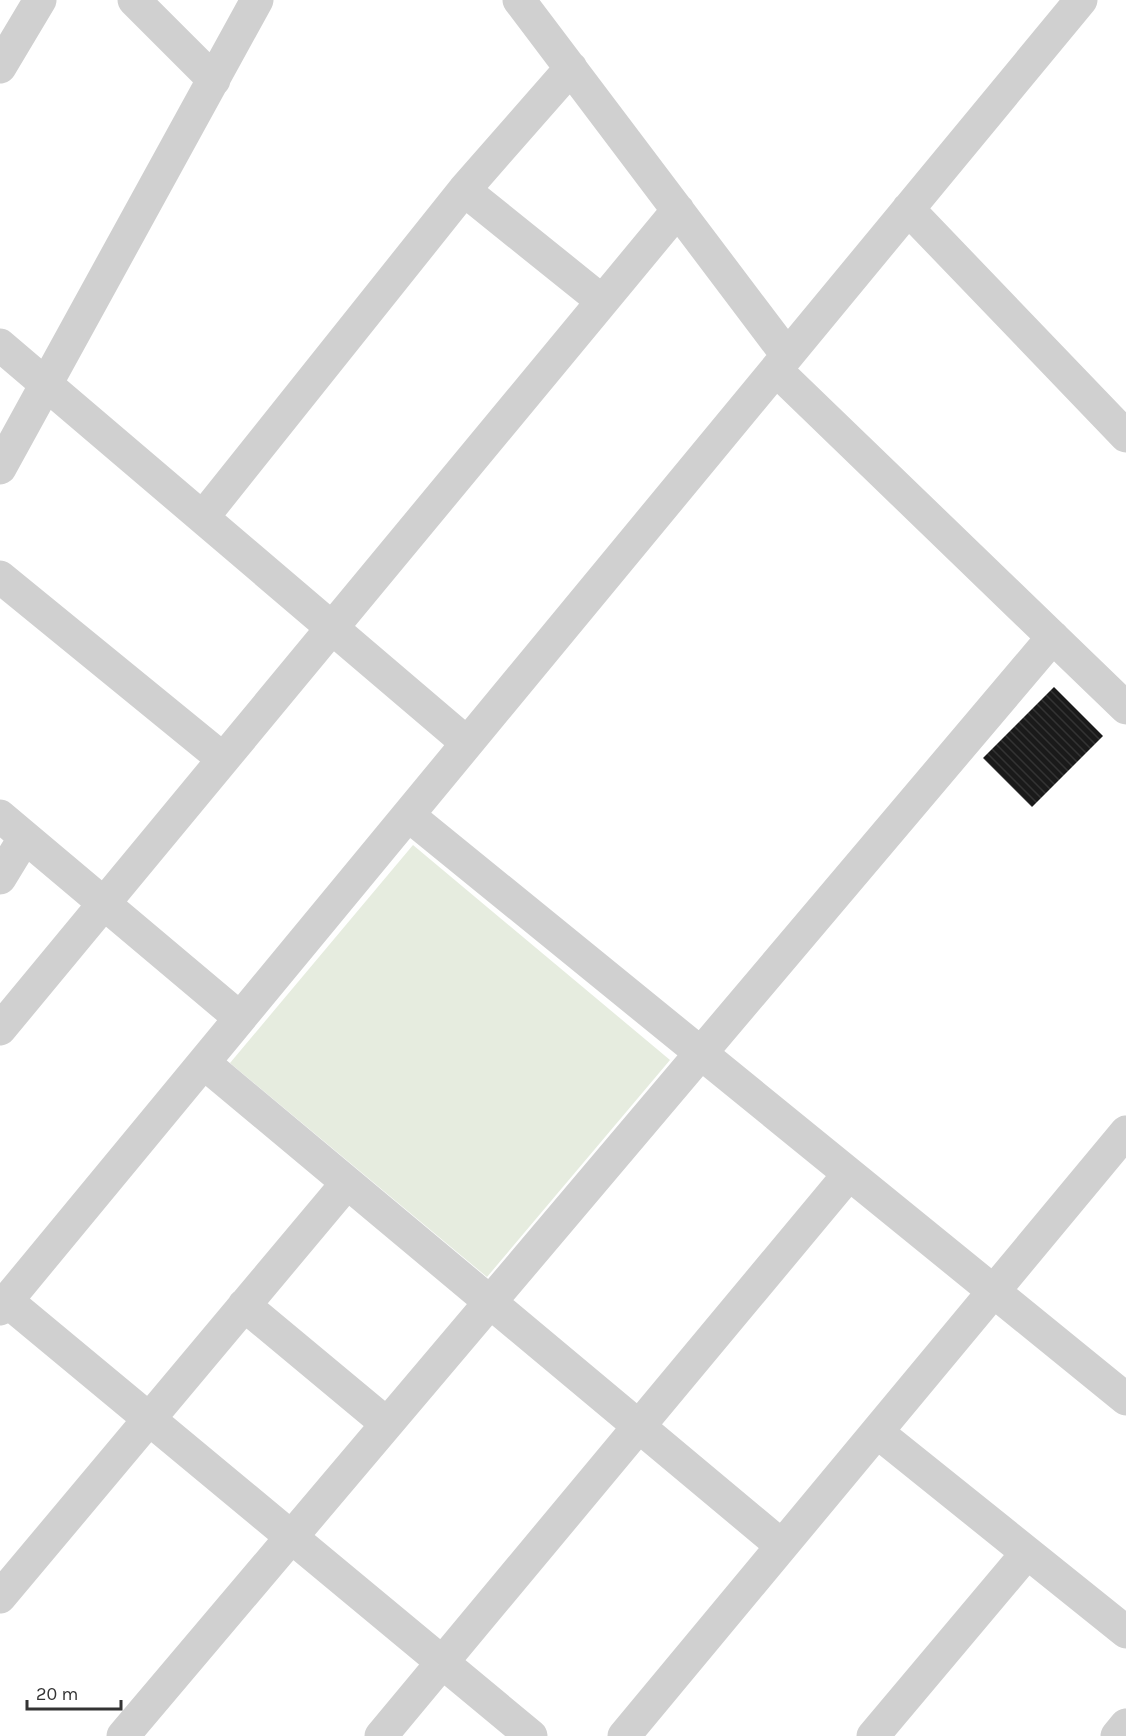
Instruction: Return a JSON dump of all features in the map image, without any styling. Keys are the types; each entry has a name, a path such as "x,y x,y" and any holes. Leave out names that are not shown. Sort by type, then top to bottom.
{"street":[{"path":"0,67 40,0"},
{"path":"134,0 214,80"},
{"path":"0,468 257,0"},
{"path":"519,0 678,210 782,362 1126,708"},
{"path":"531,1736 149,1419 3,1305 1081,0"},
{"path":"203,517 464,190 571,68"},
{"path":"464,190 602,301"},
{"path":"908,209 1126,436"},
{"path":"0,1029 678,210"},
{"path":"0,345 467,743"},
{"path":"0,577 223,759"},
{"path":"123,1736 1053,637"},
{"path":"408,815 1126,1399"},
{"path":"0,816 240,1018"},
{"path":"0,879 25,837"},
{"path":"204,1063 782,1546"},
{"path":"624,1736 993,1291 1121,1147"},
{"path":"381,1736 849,1174"},
{"path":"0,1597 347,1183"},
{"path":"244,1305 387,1424"},
{"path":"877,1432 1126,1632"},
{"path":"873,1736 1027,1553"},
{"path":"1117,1736 1126,1725"}],"shaded area":[{"path":"413,845 670,1060 487,1277 230,1063"}],"building":[{"path":"1054,687 1103,736 1032,807 983,758"}]}
